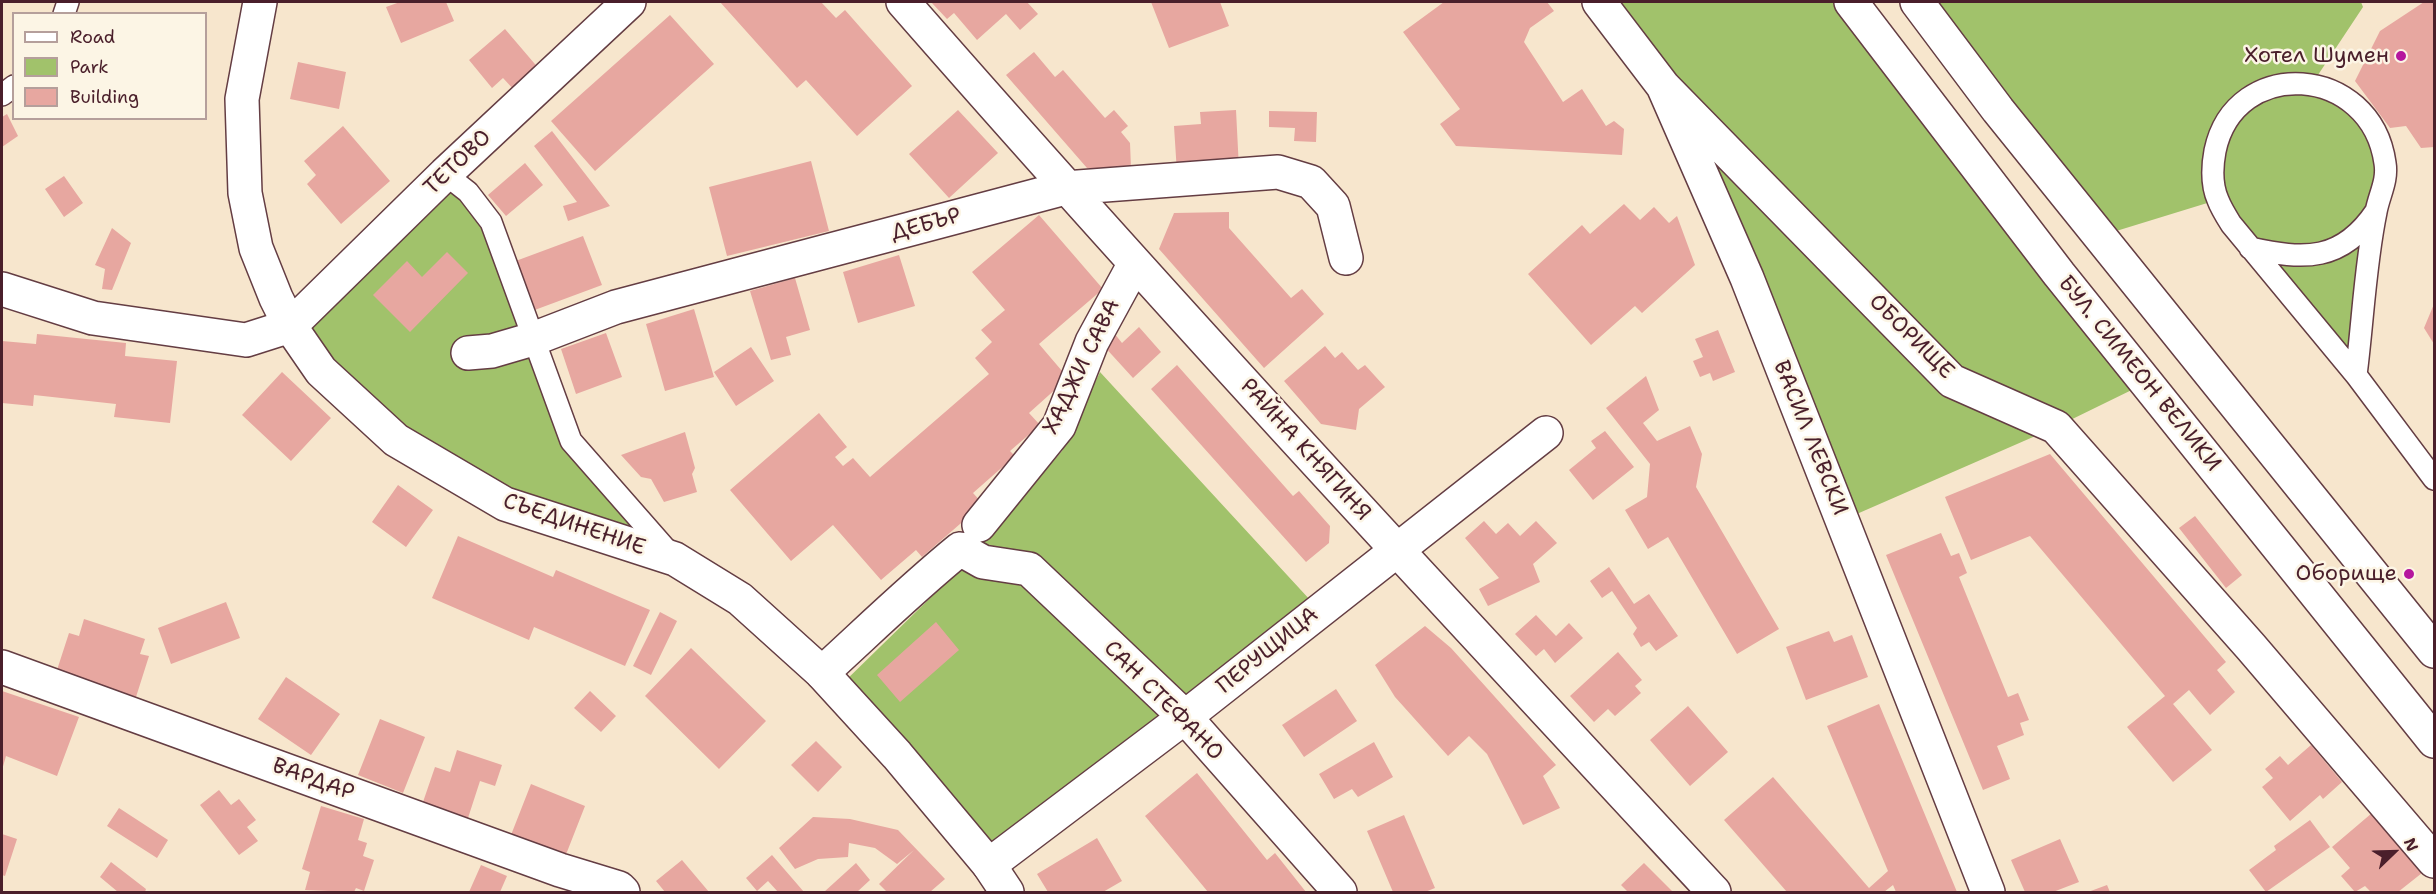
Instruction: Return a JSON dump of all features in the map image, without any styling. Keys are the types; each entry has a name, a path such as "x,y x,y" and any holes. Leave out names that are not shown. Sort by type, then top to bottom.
{"street":[{"name":"СЪЕДИНЕНИЕ","path":"260,2 242,99 245,193 256,248 290,326 321,371 396,440 505,504 675,559 740,599 822,673 897,755 989,865 1007,892"},
{"name":"ТЕТОВО","path":"290,326 445,174 629,2"},
{"name":"РАЙНА КНЯГИНЯ","path":"903,2 1065,188 1396,550 1714,892"},
{"name":"ВАСИЛ ЛЕВСКИ","path":"1599,2 1663,86 1747,278 1988,892"},
{"name":"БУЛ. СИМЕОН ВЕЛИКИ","path":"1851,2 2073,292 2434,741"},
{"path":"1917,2 1998,110 2434,651"},
{"name":"ОБОРИЩЕ","path":"1663,86 1952,381 2056,428 2251,647 2434,861"},
{"name":"ДЕБЪР","path":"468,353 492,351 533,339 616,308 1065,188 1278,172 1311,182 1333,206 1346,258"},
{"name":"ХАДЖИ САВА","path":"822,673 970,537 1059,426 1092,342 1135,263"},
{"path":"2,289 93,318 246,340 290,326"},
{"name":"ПЕРУЩИЦА","path":"989,865 1185,717 1546,433"},
{"name":"САН СТЕФАНО","path":"970,537 983,562 1029,569 1185,717 1340,892"},
{"name":"ВАРДАР","path":"2,667 560,870 619,888 623,892"}],"lane":[{"path":"2356,375 2376,211 2385,185 2386,166 2380,140 2367,117 2352,101 2333,90 2312,84 2289,84 2267,89 2244,102 2227,122 2217,142 2212,164 2217,200 2231,224 2356,375 2434,479"},
{"path":"445,174 468,192 491,222 571,441 675,559"},
{"path":"2250,248 2301,257 2327,253 2350,241 2365,227 2376,211"}],"green space":[{"path":"1599,2 1851,2 2146,383 2056,427 1843,520 1663,86"},
{"path":"1917,2 2361,2 2363,7 2312,84 2380,140 2356,375 2217,200 2100,236"},
{"path":"445,174 468,192 571,441 675,559 396,440 290,326"},
{"path":"1100,372 1311,601 990,848 840,686 964,565 1062,451"}],"building":[{"path":"400,2 446,2 454,21 401,43 386,7"},
{"path":"720,2 821,2 836,18 845,10 912,86 857,136 806,80 797,88"},
{"path":"931,2 1027,2 1038,14 1020,30 1006,14 977,40 954,13 947,19"},
{"path":"1151,2 1220,2 1229,26 1169,48"},
{"path":"1444,2 1547,2 1554,11 1530,28 1524,42 1563,102 1582,89 1606,126 1614,121 1624,129 1622,155 1456,146 1440,124 1460,109 1403,32"},
{"name":"Хотел Шумен","path":"2424,2 2434,2 2434,147 2421,148 2406,126 2390,128 2355,81 2380,31"},
{"path":"670,15 714,64 595,171 551,121"},
{"path":"505,29 540,70 515,91 503,78 492,88 469,60"},
{"path":"1034,52 1055,77 1063,70 1105,118 1114,110 1128,126 1121,132 1130,143 1131,168 1087,168 1006,75"},
{"path":"298,62 346,72 339,109 290,99"},
{"path":"958,110 998,153 949,198 909,154"},
{"path":"1236,110 1239,169 1177,173 1174,126 1201,124 1200,112"},
{"path":"1269,111 1317,112 1316,142 1294,141 1295,128 1269,127"},
{"path":"7,114 18,136 2,147 2,117"},
{"path":"343,126 390,181 341,224 307,184 316,175 304,161"},
{"path":"552,131 610,206 568,221 563,206 577,202 534,146"},
{"path":"811,161 829,231 727,256 709,187"},
{"path":"525,163 543,185 506,216 488,195"},
{"path":"64,176 83,203 64,217 45,189"},
{"path":"1624,204 1640,220 1654,207 1669,223 1677,216 1695,265 1642,313 1635,306 1591,345 1528,274 1582,225 1590,234"},
{"path":"1229,212 1229,228 1291,298 1302,289 1324,314 1264,368 1159,249 1174,213"},
{"path":"1039,215 1103,289 1039,344 1068,378 1029,413 1040,425 1010,451 1015,456 973,493 983,504 922,557 916,550 881,580 833,525 791,561 730,490 819,413 847,447 835,457 843,466 853,458 870,477 989,374 975,358 992,342 981,330 1005,310 972,272"},
{"path":"112,228 131,243 112,290 102,289 105,269 95,265"},
{"path":"583,236 602,285 532,311 513,262"},
{"path":"447,252 468,273 410,332 373,295 407,261 422,277"},
{"path":"899,255 915,306 858,323 843,272"},
{"path":"795,278 810,330 786,337 791,355 771,360 750,291"},
{"path":"2434,304 2434,344 2424,328"},
{"path":"694,309 714,377 665,391 646,324"},
{"path":"1139,327 1161,352 1133,378 1102,344 1114,333 1122,343"},
{"path":"1718,330 1735,372 1713,381 1710,373 1700,377 1693,361 1703,357 1695,339"},
{"path":"606,333 622,377 576,394 561,349"},
{"path":"37,334 126,343 125,356 177,361 170,423 114,417 116,404 34,395 33,406 2,403 2,341 36,344"},
{"path":"1325,346 1335,358 1342,352 1358,370 1365,365 1385,387 1359,409 1356,430 1321,424 1284,381"},
{"path":"751,347 774,381 736,406 714,372"},
{"path":"1177,365 1293,496 1299,491 1330,526 1329,543 1306,562 1151,389"},
{"path":"282,372 331,418 291,461 242,415"},
{"path":"1646,376 1659,410 1643,423 1657,441 1690,426 1702,454 1696,487 1779,629 1737,654 1668,537 1648,549 1625,510 1647,497 1650,464 1606,408"},
{"path":"1605,431 1634,467 1593,500 1569,470 1596,448 1591,441"},
{"path":"685,432 695,468 692,474 697,492 664,502 651,479 641,477 621,455"},
{"path":"2050,454 2226,662 2217,670 2235,692 2210,715 2189,690 2173,704 2212,750 2173,782 2127,727 2165,696 2030,536 1971,560 1945,497"},
{"path":"398,485 433,510 406,547 372,522"},
{"path":"2195,516 2242,575 2226,588 2179,528"},
{"path":"1484,521 1496,534 1508,523 1520,536 1536,521 1557,543 1533,564 1540,582 1488,606 1479,589 1499,578 1465,538"},
{"path":"1941,533 1951,556 1959,553 1967,573 1959,577 2008,697 2018,693 2029,720 2020,723 2024,735 1997,746 2010,779 1983,790 1886,555"},
{"path":"458,536 553,577 556,570 650,610 625,666 534,627 529,640 432,598"},
{"path":"1609,567 1634,604 1649,594 1678,636 1656,651 1649,642 1641,647 1633,634 1637,628 1612,591 1602,598 1590,581"},
{"path":"226,602 240,638 171,664 158,628"},
{"path":"660,612 677,621 651,675 633,666"},
{"path":"1536,615 1556,636 1569,623 1583,638 1555,663 1544,649 1536,656 1515,634"},
{"path":"84,619 145,639 140,654 149,656 136,697 57,670 69,633 79,636"},
{"path":"936,622 959,650 900,702 877,675"},
{"path":"1425,626 1451,648 1556,765 1543,776 1560,808 1523,825 1487,754 1469,736 1448,756 1395,697 1375,665"},
{"path":"1829,631 1834,642 1852,635 1868,677 1806,700 1786,647"},
{"path":"691,648 766,721 719,769 645,696"},
{"path":"1618,652 1642,680 1635,686 1641,693 1615,716 1608,709 1594,722 1570,696"},
{"path":"286,677 340,714 311,755 258,719"},
{"path":"1336,689 1357,721 1304,757 1282,725"},
{"path":"2,691 79,717 57,776 6,756 2,770"},
{"path":"590,691 616,716 601,732 574,708"},
{"path":"1879,704 1957,892 1896,892 1893,885 1884,892 1787,892 1724,820 1773,777 1869,888 1888,871 1827,726"},
{"path":"1688,706 1728,752 1690,786 1650,740"},
{"path":"380,719 425,737 403,793 358,775"},
{"path":"816,741 842,767 818,792 791,765"},
{"path":"1374,742 1393,777 1358,797 1352,789 1334,799 1319,774"},
{"path":"2311,745 2342,782 2323,799 2320,795 2290,821 2262,787 2273,778 2265,769 2280,756 2288,765"},
{"path":"457,750 502,765 495,786 480,781 468,818 423,802 435,767 450,772"},
{"path":"1197,773 1267,860 1275,853 1306,892 1208,892 1145,816"},
{"path":"531,784 585,806 565,857 511,835"},
{"path":"219,790 231,805 239,799 256,820 247,827 258,841 239,855 200,805"},
{"path":"321,806 364,819 358,840 367,843 363,856 374,860 364,891 356,888 354,892 305,890 310,872 302,869"},
{"path":"119,808 168,840 157,858 107,826"},
{"path":"2372,813 2422,873 2398,892 2371,892 2365,886 2355,892 2341,876 2350,868 2332,847"},
{"path":"1404,815 1435,888 1425,892 1393,892 1367,831"},
{"path":"813,817 850,819 898,830 945,879 930,892 887,892 879,884 914,850 897,864 875,848 849,843 848,857 818,859 795,869 779,848"},
{"path":"2310,820 2330,847 2266,892 2249,870 2276,850 2274,846"},
{"path":"2,834 17,839 5,876 2,875"},
{"path":"1097,838 1122,881 1103,892 1048,892 1037,874"},
{"path":"2060,839 2079,882 2053,892 2025,892 2011,860"},
{"path":"772,855 804,892 778,892 768,881 757,891 746,878"},
{"path":"682,860 709,892 665,892 656,881"},
{"path":"111,862 146,889 145,892 118,892 100,877"},
{"path":"856,863 870,880 857,892 824,892"},
{"path":"1644,863 1673,892 1628,892 1621,885"},
{"path":"481,865 507,876 500,892 469,892"},
{"path":"2107,885 2110,892 2088,892"}],"place":[{"name":"Хотел Шумен","path":"2401,56"},
{"name":"Оборище","path":"2409,574"}]}
